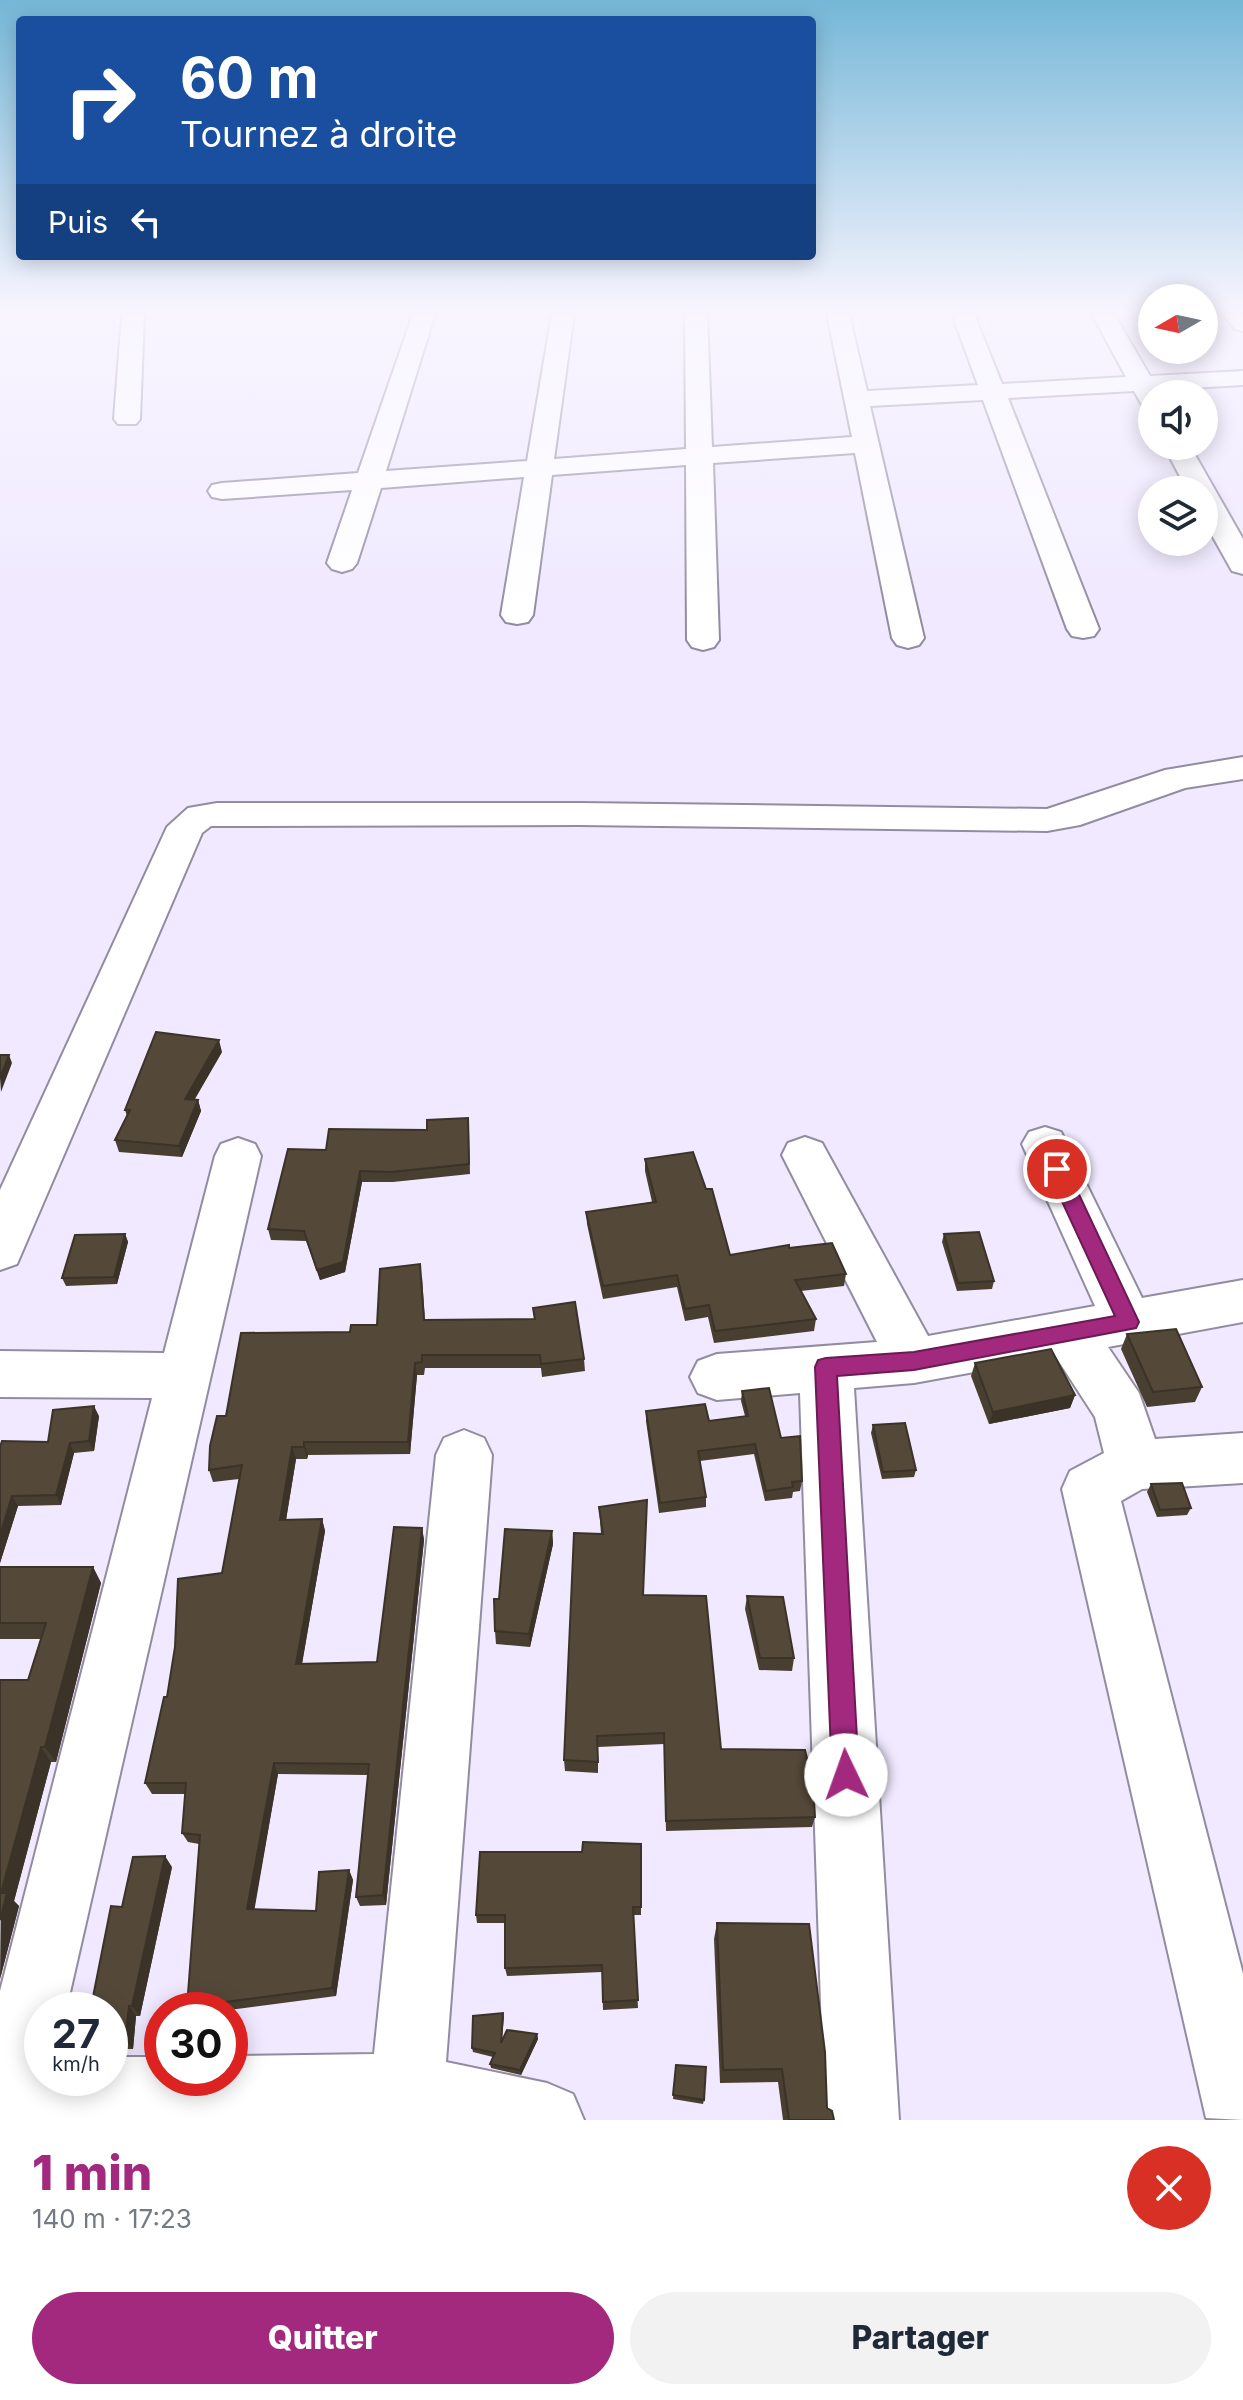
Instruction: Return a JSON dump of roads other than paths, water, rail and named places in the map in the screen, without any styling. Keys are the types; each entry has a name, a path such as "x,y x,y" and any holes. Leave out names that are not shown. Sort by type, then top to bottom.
{"street":[{"path":"127,413 127,419"},
{"path":"342,563 391,413"},
{"path":"517,615 548,413"},
{"path":"698,413 703,640"},
{"path":"859,413 908,638"},
{"path":"1001,413 1083,629"},
{"path":"222,491 866,444"},
{"path":"1218,519 1243,565"},
{"path":"0,1250 17,1164 186,827 201,816 579,814 1047,820 1067,817 1178,778 1243,768"},
{"path":"1045,1144 1135,1465"},
{"path":"805,1155 914,1361"},
{"path":"238,1156 5,2104 405,2106 547,2120"},
{"path":"717,1377 914,1361 1243,1301"},
{"path":"826,1367 862,2120"},
{"path":"0,1374 185,1376"},
{"path":"405,2106 464,1455"},
{"path":"1243,1458 1135,1465 1090,1489 1243,2118"}]}
